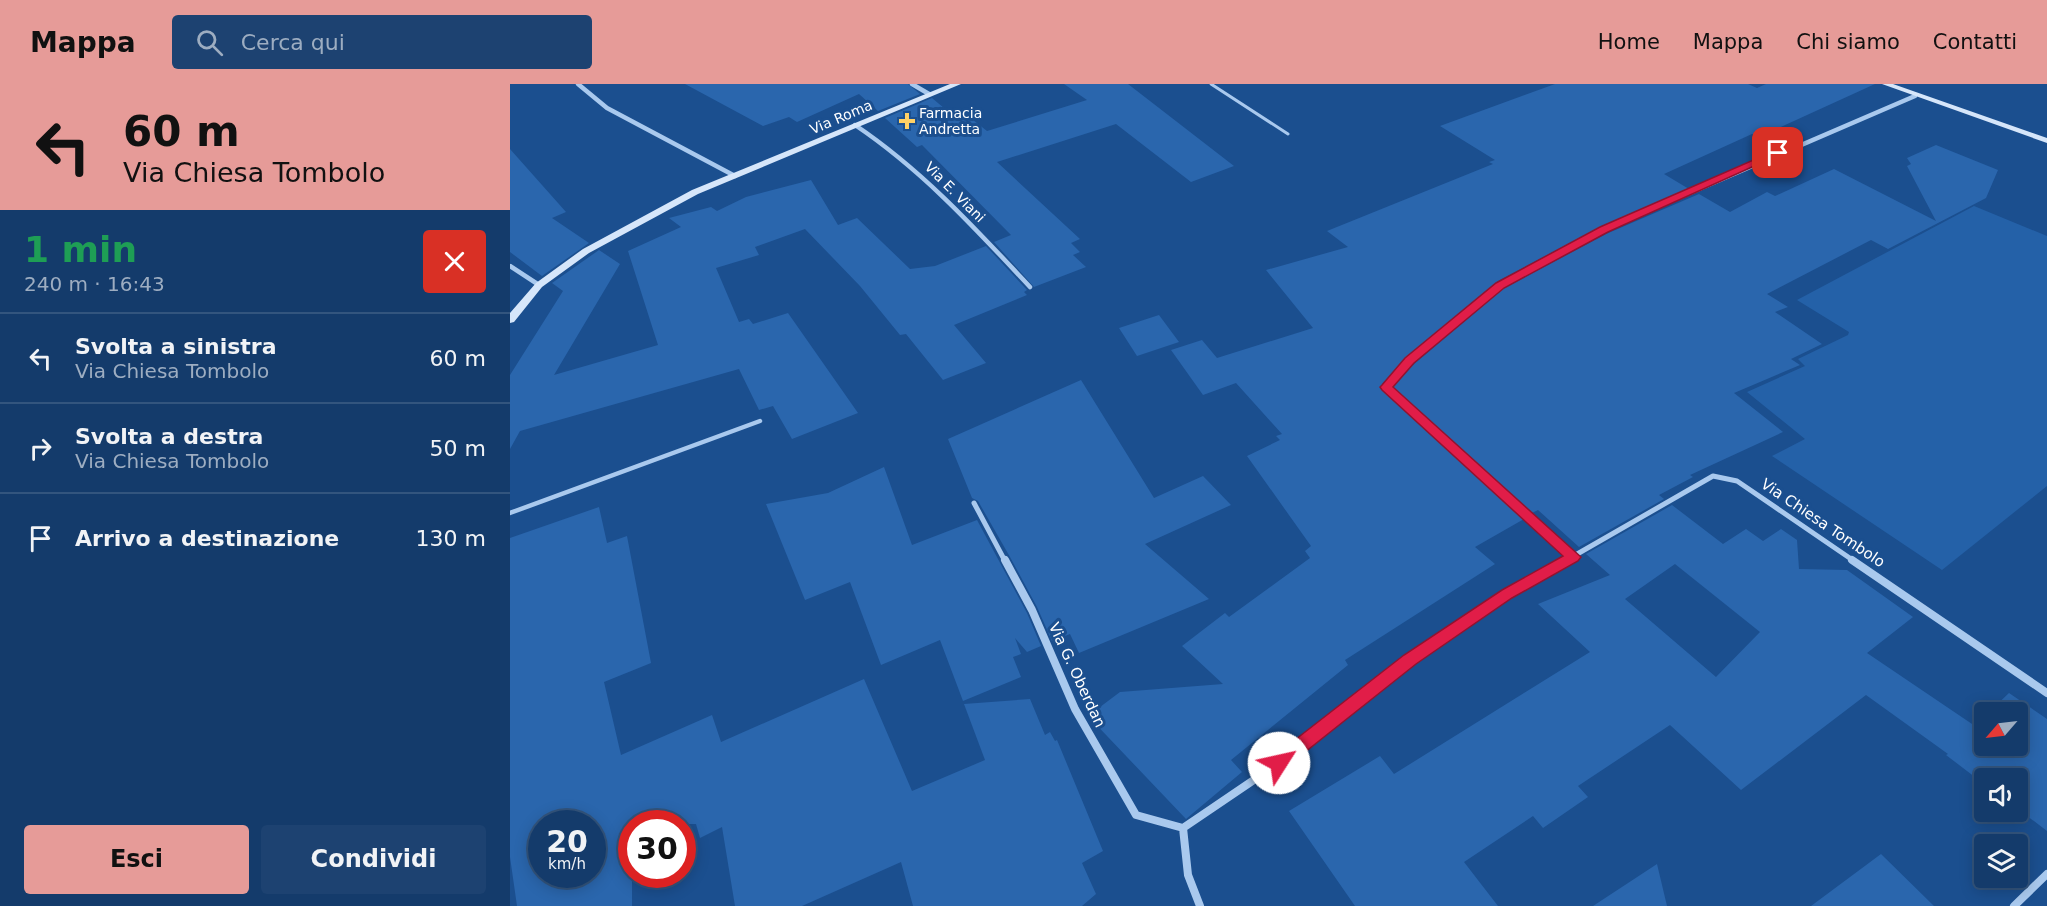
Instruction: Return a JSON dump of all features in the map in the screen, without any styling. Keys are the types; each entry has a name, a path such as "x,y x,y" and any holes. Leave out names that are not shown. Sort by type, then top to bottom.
{"main road":[{"name":"Via Roma","path":"510,320 539,285 586,251 695,192 957,84"},
{"path":"1886,84 2047,141"}],"street":[{"path":"578,84 607,108 735,176"},
{"path":"912,84 929,94"},
{"path":"1573,557 1386,387 1410,361 1500,285 1604,230 1915,96"},
{"name":"Via E. Viani","path":"855,125 887,145 919,173 1030,287"},
{"path":"510,266 539,285"},
{"name":"Via Chiesa Tombolo","path":"1183,828 1298,750 1410,659 1507,594 1713,476 1737,481 2047,693"},
{"name":"Via G. Oberdan","path":"974,503 1032,610 1075,709 1136,815 1183,828"},
{"path":"1183,828 1188,875 1200,906"},
{"path":"2014,906 2047,874"}],"lane":[{"path":"1211,84 1288,134"},
{"path":"510,513 760,421"}],"shaded area":[{"path":"1974,206 2047,236 2047,486 1942,570 1772,456 1805,439 1747,392 1805,366 1798,359 1848,335 1849,332 1797,300"}],"building":[{"path":"685,84 908,84 920,94 878,111 859,94 797,122 789,117 763,126"},
{"path":"1064,84 1128,84 1234,166 1191,182 1116,124 997,162 1080,239 1071,243 1080,252 1073,255 1086,267 1034,287 994,242 1011,235 922,145 917,147 885,118 932,98 957,119 968,116 987,131 1087,100"},
{"path":"1555,84 1748,84 1757,88 1766,84 1875,84 1759,137 1752,134 1664,174 1689,189 1602,226 1498,281 1406,358 1382,384 1382,390 1524,519 1475,547 1495,564 1345,660 1348,665 1231,760 1242,772 1186,819 1088,716 1120,692 1223,684 1182,646 1225,613 1229,617 1310,558 1305,551 1311,546 1247,456 1280,440 1276,436 1282,434 1236,383 1203,395 1171,350 1202,340 1217,358 1313,328 1266,270 1348,247 1327,231 1493,164 1489,162 1495,160 1440,126"},
{"path":"1936,145 1998,170 1986,198 1888,249 1871,240 1767,294 1788,307 1775,312 1822,344 1791,359 1800,365 1734,393 1783,432 1690,475 1693,477 1659,495 1664,499 1579,547 1538,510 1532,513 1393,387 1413,365 1503,289 1606,234 1699,194 1730,212 1767,192 1775,196 1834,169 1936,221 1907,166 1911,164 1907,158"},
{"path":"510,149 566,212 552,218 589,243 542,276 510,252"},
{"path":"811,180 838,225 857,218 910,269 935,266 986,246 1027,290 1024,292 1027,295 954,325 986,363 943,380 906,334 900,335 860,286 805,229 755,247 759,255 716,268 739,322 749,319 753,324 788,313 858,413 792,439 773,406 759,410 739,369 520,431 510,449 510,375 563,291 552,283 599,250 620,264 554,375 658,345 628,251 681,227 669,218 711,207 717,211 746,197"},
{"path":"1159,315 1179,342 1137,356 1119,328"},
{"path":"1081,380 1154,498 1203,476 1231,505 1145,544 1209,599 1079,653 1070,634 1052,641 1010,557 978,501 972,498 948,439"},
{"path":"884,467 912,545 977,520 1027,613 1041,646 1027,652 1015,638 1021,654 1013,657 1021,677 963,701 940,640 881,665 850,582 805,600 766,504 828,493"},
{"path":"1672,505 1723,544 1746,529 1763,541 1781,529 1797,540 1799,569 1847,570 1913,617 1867,653 1974,725 1974,756 2028,756 2028,706 2047,719 2047,831 2028,817 2028,768 1974,768 1974,776 1946,755 1948,754 1866,695 1741,790 1670,725 1578,786 1588,797 1543,828 1533,816 1464,862 1498,906 1355,906 1289,811 1380,756 1394,774 1590,652 1538,604 1610,575 1586,554","holes":["1675,564 1760,632 1716,677 1625,599"]},
{"path":"599,507 607,543 627,536 651,663 604,682 621,755 712,715 721,742 864,679 912,791 985,760 964,704 1030,699 1045,735 1050,732 1055,741 1057,740 1103,851 1082,863 1096,894 1082,906 913,906 901,862 802,906 735,906 722,827 700,838 696,824 696,810 618,810 618,888 632,888 632,906 517,906 510,857 510,538"},
{"path":"2009,693 2022,702 2000,702"},
{"path":"1881,854 1934,906 1811,906"},
{"path":"1657,864 1667,906 1593,906"}],"place":[{"name":"Farmacia Andretta","path":"907,121"}],"route":[{"path":"1279,763 1410,659 1507,594 1573,557 1386,387 1410,361 1500,285 1604,230 1778,153"}]}
